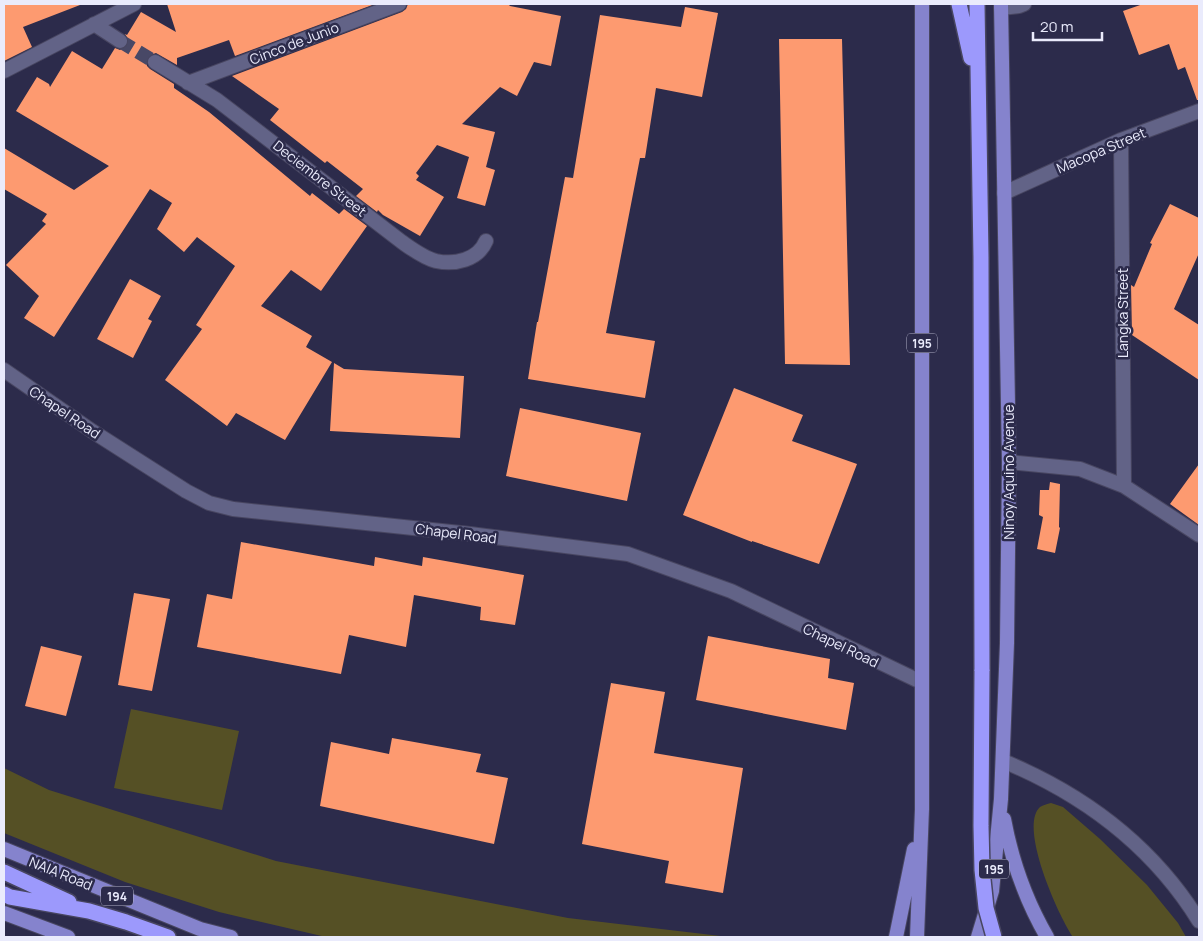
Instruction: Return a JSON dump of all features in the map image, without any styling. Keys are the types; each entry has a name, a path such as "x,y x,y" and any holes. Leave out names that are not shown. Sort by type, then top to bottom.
{"highway":[{"path":"959,4 977,86"},
{"path":"977,4 981,257 981,826 982,870 986,908 994,937"},
{"path":"4,872 89,912"},
{"path":"4,894 10,897 89,912 126,922 166,937"}],"main road":[{"name":"195","path":"917,937 922,809 922,4"},
{"name":"Ninoy Aquino Avenue","path":"978,937 992,891 1001,799 1007,643 1009,462 1001,6"},
{"path":"1001,799 1009,849 1024,894 1047,937"},
{"path":"896,937 922,809"},
{"name":"NAIA Road","path":"4,850 200,929 231,937"},
{"path":"4,913 68,937"}],"street":[{"path":"4,71 94,24 118,7 134,4"},
{"name":"Cinco de Junio","path":"188,83 399,4"},
{"path":"1001,6 1019,6 1024,4"},
{"path":"94,24 120,41"},
{"name":"Deciembre Street","path":"155,62 217,100 402,242 426,257 436,261 459,262 476,254 483,248 486,241"},
{"name":"Macopa Street","path":"1004,193 1121,140 1199,111"},
{"name":"Langka Street","path":"1121,140 1124,486"},
{"name":"Chapel Road","path":"4,370 100,436 186,491 209,503 233,509 470,534 628,554 731,591 922,682"},
{"path":"1009,462 1080,470 1124,486 1199,535"},
{"path":"1003,761 1056,786 1087,804 1116,826 1167,876 1199,922"}],"shaded area":[{"path":"131,709 239,731 222,810 114,788"},
{"path":"4,768 49,790 276,861 568,918 729,937 326,937 219,912 125,882 4,833"},
{"path":"1051,803 1063,807 1100,839 1147,885 1178,923 1186,937 1073,937 1059,911 1037,852 1034,833 1035,818 1040,807"}],"building":[{"path":"4,4 80,5 23,27 32,47 4,61"},
{"path":"167,4 375,4 235,56 229,40 177,58 177,65 156,53 150,55 146,61 150,69 174,84 174,88 209,112 310,196 312,193 339,214 344,209 367,226 321,291 291,270 261,306 312,336 306,347 332,362 285,440 236,413 227,426 165,380 202,329 196,325 235,266 197,237 184,252 157,229 172,203 150,189 54,337 24,318 39,296 6,265 46,224 42,221 47,214 4,189 4,148 74,190 109,166 16,111 37,77 49,84 50,87 72,51 102,69 115,48 120,50 127,46 129,41 125,34 127,35 141,12 176,32"},
{"path":"408,4 508,4 510,6 561,16 551,66 534,62 517,96 500,87 462,124 495,132 486,167 495,170 485,206 457,198 469,157 437,145 416,173 419,176 416,180 444,197 420,236 383,215 378,210 377,212 356,196 363,189 327,161 325,163 270,120 279,109 232,76 402,12"},
{"path":"1143,4 1199,4 1199,100 1197,100 1185,67 1178,70 1169,44 1139,55 1123,11"},
{"path":"685,7 718,13 702,97 656,88 645,158 640,158 606,333 655,341 645,398 528,379 565,177 573,178 600,15 681,27"},
{"path":"779,39 842,39 850,365 785,364"},
{"path":"1170,204 1199,218 1199,253 1174,309 1199,325 1199,380 1132,335 1131,285 1134,287 1152,244 1150,243"},
{"path":"130,279 161,296 148,319 152,321 133,358 97,339"},
{"path":"334,363 344,369 464,376 460,438 330,431"},
{"path":"734,388 803,415 792,441 857,464 819,564 752,542 683,515"},
{"path":"520,408 641,433 627,501 506,476"},
{"path":"1199,464 1199,525 1170,504"},
{"path":"1050,482 1060,484 1060,528 1055,553 1037,549 1043,517 1039,515 1040,490 1049,490"},
{"path":"241,542 374,566 375,557 422,566 423,557 524,575 515,625 480,620 481,607 414,595 406,647 349,635 341,674 197,647 207,594 232,599"},
{"path":"134,593 170,599 152,691 118,685"},
{"path":"708,636 830,659 828,678 854,683 846,730 696,700"},
{"path":"41,646 82,656 66,716 25,706"},
{"path":"611,683 665,692 654,753 743,768 723,893 665,883 669,861 582,844"},
{"path":"392,738 481,754 476,772 508,778 494,844 320,806 331,742 389,754"}],"tunnel":[{"path":"120,41 155,62"}]}
